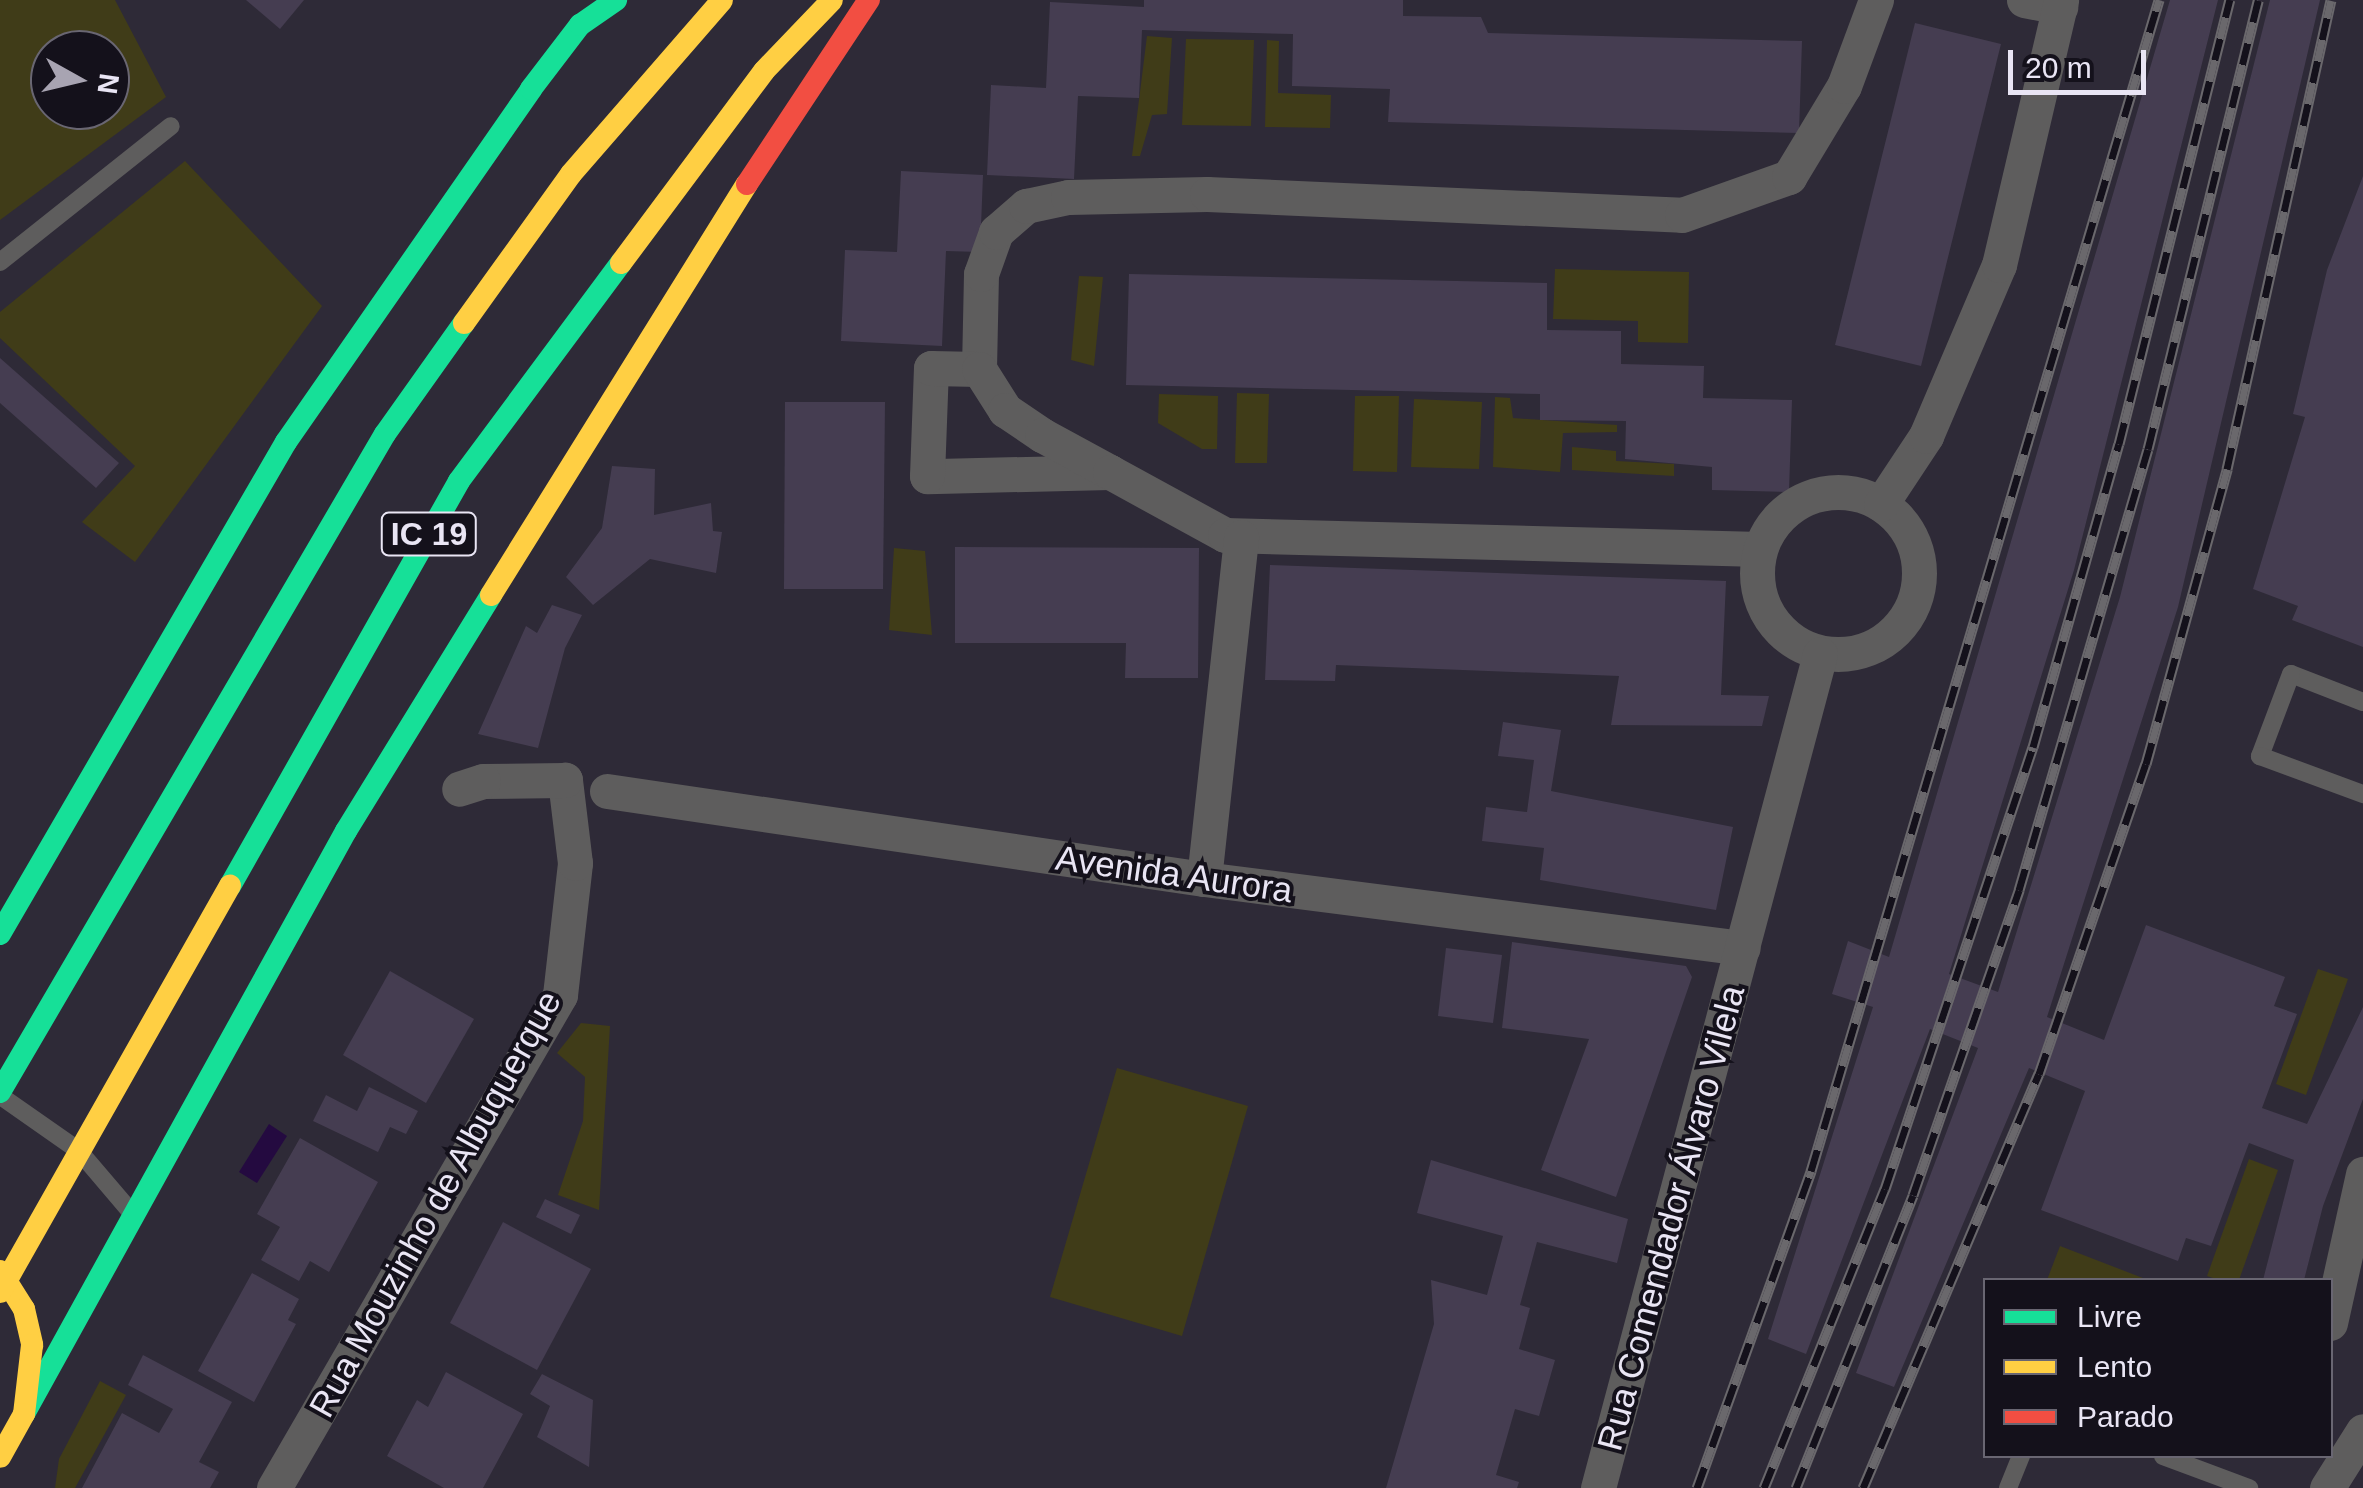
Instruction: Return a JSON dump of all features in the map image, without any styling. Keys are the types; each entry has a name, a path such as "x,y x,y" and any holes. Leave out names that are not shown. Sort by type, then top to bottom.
{"main road":[{"path":"0,934 286,442 530,89 580,25 616,0"},
{"name":"IC 19","path":"0,1094 385,434 570,174 722,0"},
{"name":"IC 19","path":"0,1292 459,481 764,71 832,0"},
{"path":"9,1456 24,1414 346,831 723,220 868,0"},
{"path":"0,1271 24,1309 32,1345 24,1414"}],"street":[{"path":"1760,548 1225,535 1006,410 980,369 981,274 996,232 1026,206 1068,196 1207,194 1682,215 1789,177 1844,86 1876,0"},
{"path":"1881,504 1926,436 1998,265 2060,4 2024,0"},
{"path":"980,369 931,368 927,476 1110,472"},
{"path":"1858,494 1881,504 1900,520 1919,566 1907,616 1869,648 1820,654 1774,625 1758,588 1760,548 1771,526 1809,496 1858,494"},
{"path":"1204,880 1241,537"},
{"name":"Rua Comendador Álvaro Vilela","path":"1598,1488 1820,654"},
{"name":"Rua Mouzinho de Albuquerque","path":"274,1488 560,995 576,864 565,780 483,780 458,789"},
{"name":"Avenida Aurora","path":"606,791 1204,880 1744,948"},
{"path":"2333,1309 2363,1174"},
{"path":"2330,1468 2363,1431"}],"lane":[{"path":"0,262 171,126"},
{"path":"2363,702 2291,674 2260,756 2363,794"},
{"path":"0,1094 38,1116 80,1150 134,1215"},
{"path":"2008,1488 2020,1458"},
{"path":"2168,1458 2249,1488"}],"shaded area":[{"path":"0,0 115,0 166,97 130,124 130,30 30,30 30,130 121,130 0,220"},
{"path":"1147,36 1172,38 1167,114 1152,115 1140,156 1132,156"},
{"path":"1186,39 1254,40 1251,126 1182,125"},
{"path":"1267,40 1279,41 1278,93 1331,95 1330,128 1265,127"},
{"path":"185,161 322,306 135,562 82,522 135,466 0,338 0,312"},
{"path":"1555,269 1689,272 1688,343 1638,342 1638,321 1553,319"},
{"path":"1079,276 1103,277 1094,366 1071,360"},
{"path":"1237,393 1269,394 1267,463 1235,463"},
{"path":"1159,394 1218,396 1217,449 1202,449 1158,423"},
{"path":"1355,396 1399,396 1397,472 1353,471"},
{"path":"1495,397 1510,398 1513,418 1617,425 1617,432 1563,433 1560,472 1493,467"},
{"path":"1414,399 1482,402 1479,469 1411,467"},
{"path":"1572,447 1616,451 1616,461 1674,464 1674,476 1572,470"},
{"path":"894,548 925,551 932,635 889,630"},
{"path":"2318,969 2348,979 2306,1095 2276,1084"},
{"path":"581,1023 610,1026 599,1210 558,1195 583,1121 585,1077 557,1053"},
{"path":"1117,1068 1248,1106 1182,1336 1050,1297"},
{"path":"269,1124 287,1136 257,1183 239,1172"},
{"path":"2249,1159 2278,1170 2240,1278 2207,1276"},
{"path":"2060,1246 2143,1278 2048,1278"},
{"path":"100,1381 126,1395 75,1488 55,1488 59,1459"}],"building":[{"path":"246,0 304,0 280,29"},
{"path":"1144,0 1403,0 1403,16 1481,17 1488,33 1802,41 1799,133 1388,122 1390,89 1292,86 1293,34 1142,30 1139,98 1078,96 1074,179 987,175 991,85 1046,88 1050,2 1144,7"},
{"path":"2170,0 2218,0 2074,570 1949,974 1998,992 2120,597 2270,0 2320,0 2178,607 2047,1017 2104,1040 2146,925 2285,977 2274,1006 2297,1014 2262,1108 2307,1124 2363,1007 2363,1099 2323,1206 2305,1278 2264,1278 2294,1160 2249,1143 2211,1246 2186,1238 2178,1261 2041,1210 2085,1091 2029,1068 1894,1387 1856,1373 1978,1048 1930,1029 1806,1354 1768,1339 1873,1007 1832,994 1848,941 1889,957"},
{"path":"1915,23 2001,44 1921,366 1835,345"},
{"path":"901,171 983,175 980,252 946,251 942,346 841,341 845,250 897,252"},
{"path":"2363,176 2363,647 2292,620 2298,606 2253,589 2305,417 2293,414 2327,270"},
{"path":"1129,274 1547,283 1547,330 1621,331 1621,364 1704,366 1703,398 1792,400 1789,492 1712,490 1712,467 1625,459 1626,421 1540,420 1540,394 1126,385"},
{"path":"0,358 119,463 96,488 0,403"},
{"path":"785,402 885,402 883,589 784,589"},
{"path":"612,466 655,469 654,515 711,503 713,531 722,532 716,573 650,559 593,605 566,577 602,528"},
{"path":"955,547 1199,548 1198,678 1125,678 1126,643 955,643"},
{"path":"1270,565 1726,581 1721,695 1769,696 1762,726 1611,725 1619,676 1336,665 1335,681 1265,680"},
{"path":"552,605 582,615 565,648 538,748 478,734 526,626 537,633"},
{"path":"1503,722 1561,730 1551,791 1733,827 1716,910 1540,880 1544,848 1482,841 1486,807 1527,812 1534,760 1498,756"},
{"path":"1512,942 1686,966 1692,977 1616,1197 1541,1170 1589,1039 1502,1028"},
{"path":"1446,948 1502,955 1493,1023 1438,1016"},
{"path":"390,971 474,1019 426,1103 343,1055"},
{"path":"369,1087 418,1111 406,1134 390,1127 378,1152 313,1121 326,1095 357,1111"},
{"path":"300,1138 378,1182 329,1272 310,1261 299,1281 261,1260 280,1227 257,1214"},
{"path":"1431,1160 1628,1219 1617,1263 1537,1242 1520,1305 1530,1308 1519,1349 1555,1360 1539,1416 1515,1409 1496,1475 1519,1482 1517,1488 1386,1488 1434,1324 1431,1280 1487,1295 1503,1236 1417,1213"},
{"path":"545,1199 580,1215 571,1234 536,1217"},
{"path":"503,1222 591,1269 537,1370 450,1323"},
{"path":"252,1273 299,1299 288,1320 296,1324 254,1402 198,1371"},
{"path":"143,1355 232,1402 199,1462 219,1472 210,1488 82,1488 122,1413 159,1433 173,1409 128,1385"},
{"path":"446,1372 523,1414 483,1488 444,1488 387,1456 417,1400 428,1407"},
{"path":"542,1374 593,1400 589,1467 537,1437 550,1406 530,1394"}],"railway":[{"path":"1697,1488 1811,1171 2159,0"},
{"path":"1764,1488 1885,1189 2033,747 2119,444 2230,0"},
{"path":"1796,1488 1913,1195 2019,890 2148,449 2258,0"},
{"path":"1863,1488 2039,1074 2146,764 2227,469 2331,0"}],"traffic: fast":[{"path":"0,934 286,442 531,89 580,25 616,0"},
{"path":"230,886 459,481 621,263"},
{"path":"0,1092 385,434 464,323"},
{"path":"24,1414 346,831 491,595"}],"traffic: slow":[{"path":"464,323 571,174 722,0"},
{"path":"621,263 764,71 832,0"},
{"path":"491,595 747,184"},
{"path":"0,1292 230,886"},
{"path":"0,1271 24,1309 32,1345 24,1414 0,1457"}],"traffic: jam":[{"path":"747,184 869,0"}]}
